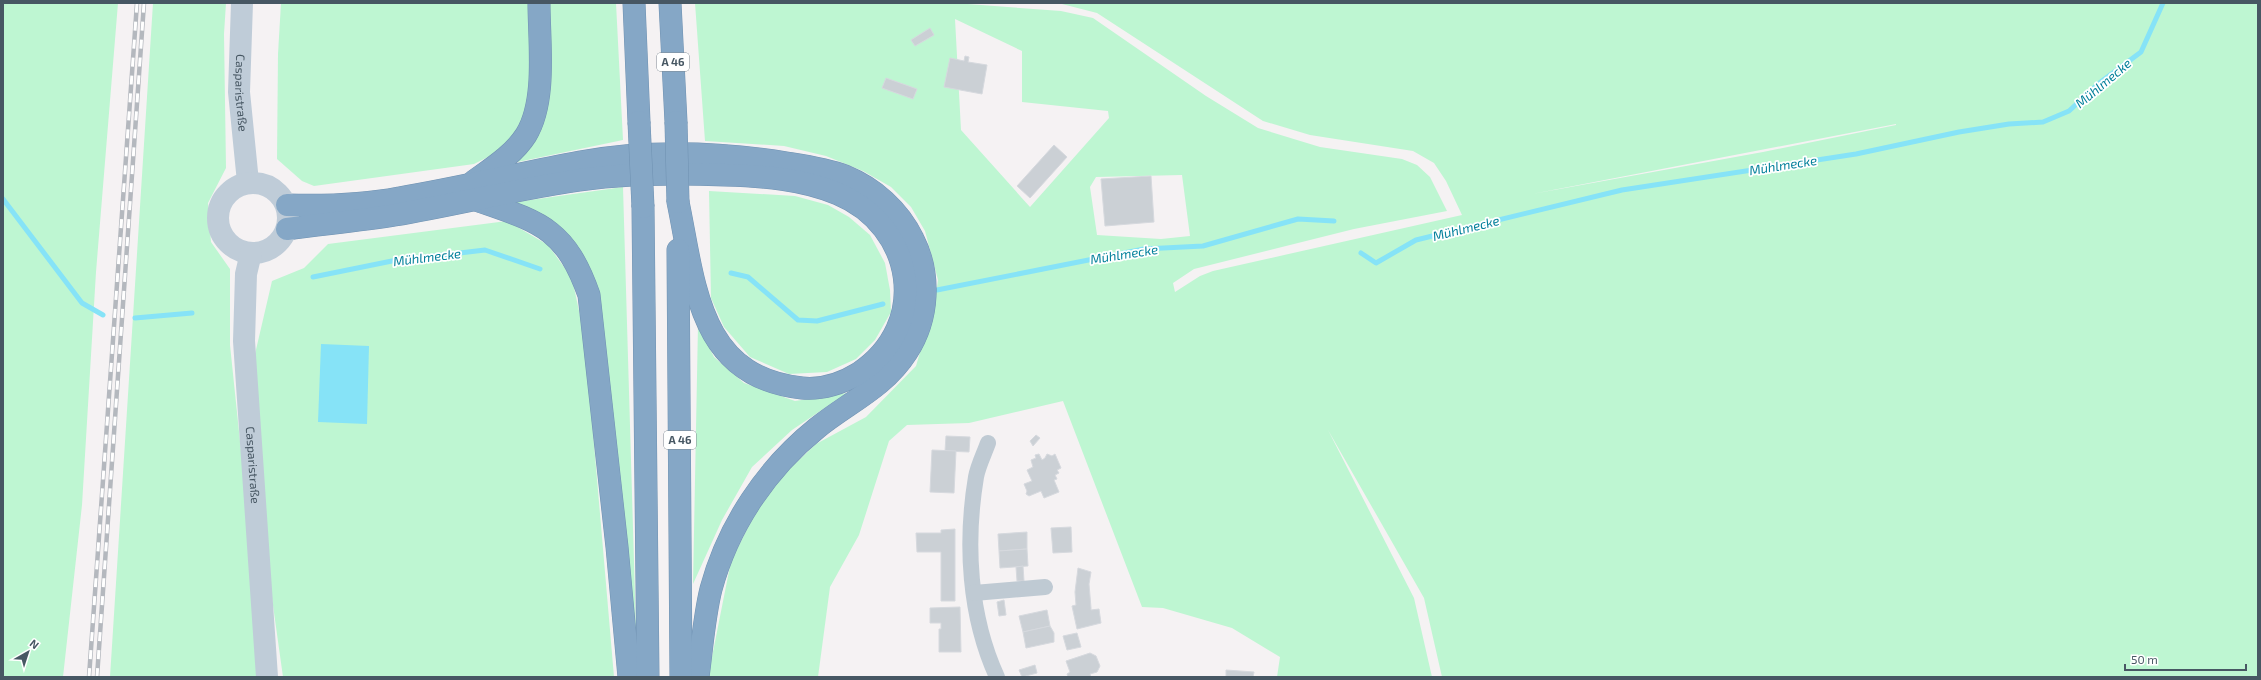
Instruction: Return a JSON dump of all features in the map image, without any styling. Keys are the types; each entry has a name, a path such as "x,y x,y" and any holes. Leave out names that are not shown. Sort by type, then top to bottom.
{"highway":[{"path":"472,192 526,136 536,111 539,81 539,3"},
{"path":"634,3 643,207 648,677"},
{"name":"A 46","path":"670,3 676,122 678,202 681,677"},
{"path":"287,229 395,215 582,162 680,153 764,159 804,165 843,175 865,186 897,213 918,248 925,279 925,301 916,333 908,351 896,367 874,388 810,433 776,467 750,502 725,546 711,589 698,677"},
{"path":"287,205 314,206 666,174 754,176 825,189 845,197 869,212 893,239 903,266 906,296 899,324 892,339 869,366 852,377 831,386 810,389 787,386 769,382 747,370 730,356 717,341 702,312 696,295 678,202"},
{"path":"472,192 532,220 545,228 560,241 581,274 589,295 617,547 629,677"}],"main road":[{"name":"Casparistraße","path":"242,3 239,92 248,182"},
{"path":"248,182 264,184 272,188 287,205 289,216 287,229 282,239 263,253 241,252 227,242 220,230 217,214 222,199 234,188 248,182"},
{"name":"Casparistraße","path":"251,253 246,274 244,341 267,677"}],"street":[{"path":"988,443 977,476 970,534 974,593 984,644 997,677"},
{"path":"974,593 1045,587"}],"green space":[{"path":"3,3 118,3 96,272 82,505 63,677 3,677"},
{"path":"153,3 226,3 224,34 226,168 208,203 211,242 230,269 230,345 251,547 261,677 110,677"},
{"path":"281,3 530,3 529,97 524,125 506,148 474,164 314,186 302,181 277,159 278,54"},
{"path":"547,3 616,3 623,140 513,163 533,141"},
{"path":"695,3 954,3 1061,11 1093,18 1206,96 1258,128 1320,147 1402,159 1417,165 1430,177 1447,211 1354,229 1194,269 1173,283 1175,292 1200,276 1213,271 1462,215 1446,181 1434,163 1413,151 1310,135 1263,121 1097,13 1062,4 1049,3 2258,3 2258,677 1442,677 1424,598 1328,430 1414,598 1432,677 1277,677 1280,657 1232,628 1163,608 1142,607 1063,401 969,423 907,425 889,441 859,535 830,587 818,677 708,677 731,561 767,490 816,444 866,417 916,366 935,301 938,280 925,231 911,207 891,187 863,171 826,156 784,146 705,141","holes":["955,19 1022,51 1022,102 1108,111 1109,118 1030,207 961,130","1896,124 1763,152 1532,194","1182,175 1190,236 1161,239 1097,235 1090,187 1096,177"]},
{"path":"623,187 637,664 584,264 509,203"},
{"path":"709,191 795,196 828,205 849,217 870,235 885,263 890,290 891,312 875,340 856,359 827,372 789,374 750,357 724,327 711,298"},
{"path":"507,221 548,245 572,278 585,339 614,677 283,677 269,577 255,354 272,281 304,268 328,244"},
{"path":"698,325 714,357 744,383 795,401 847,393 792,430 752,467 722,520 693,584"}],"water":[{"path":"321,344 369,346 367,424 318,422"}],"building":[{"path":"930,28 934,35 915,46 911,40"},
{"path":"965,56 969,57 968,62 987,65 982,94 944,87 950,58 964,61"},
{"path":"886,78 917,89 913,99 882,88"},
{"path":"1054,145 1067,157 1030,198 1017,186"},
{"path":"1151,176 1154,222 1105,226 1101,179"},
{"path":"1036,435 1040,438 1033,446 1030,441"},
{"path":"946,436 970,437 969,452 945,451"},
{"path":"932,450 956,451 954,493 930,492"},
{"path":"1039,454 1042,460 1047,454 1052,456 1055,454 1061,468 1057,470 1059,473 1055,475 1057,479 1054,480 1059,492 1044,498 1041,491 1029,496 1026,494 1027,491 1024,484 1032,481 1027,470 1033,467 1031,460 1036,458 1035,455"},
{"path":"1071,527 1072,552 1053,553 1051,528"},
{"path":"955,529 955,601 941,601 941,552 917,552 916,533 941,533 941,530"},
{"path":"1027,532 1027,549 999,551 998,534"},
{"path":"1027,549 1028,566 1000,568 999,551"},
{"path":"1023,566 1024,581 1017,581 1016,567"},
{"path":"1078,568 1091,572 1089,584 1091,610 1099,609 1101,623 1077,629 1072,606 1076,605 1075,592"},
{"path":"1004,600 1006,615 999,616 997,602"},
{"path":"960,607 961,652 939,652 939,629 941,629 941,623 930,623 930,608"},
{"path":"1047,610 1050,626 1023,632 1019,616"},
{"path":"1050,626 1054,633 1054,642 1026,648 1023,632"},
{"path":"1077,633 1081,647 1067,650 1063,636"},
{"path":"1090,653 1096,656 1100,666 1097,672 1090,674 1091,677 1068,677 1067,674 1070,672 1066,661"},
{"path":"1035,665 1037,673 1022,677 1019,670"},
{"path":"1226,670 1254,672 1253,677 1226,677"}],"waterway":[{"name":"Mühlmecke","path":"1361,253 1376,263 1416,240 1622,190 1856,154 1959,132 2009,124 2043,122 2069,111 2098,84 2141,52 2163,3"},
{"path":"3,199 82,303 103,315"},
{"name":"Mühlmecke","path":"937,290 1144,249 1203,246 1298,219 1334,221"},
{"name":"Mühlmecke","path":"313,277 392,261 485,250 540,269"},
{"name":"Mühlmecke","path":"731,273 748,277 798,320 817,321 883,304"},
{"name":"Mühlmecke","path":"135,318 192,313"}],"railway":[{"path":"89,677 137,3"},
{"path":"97,677 144,3"}]}
